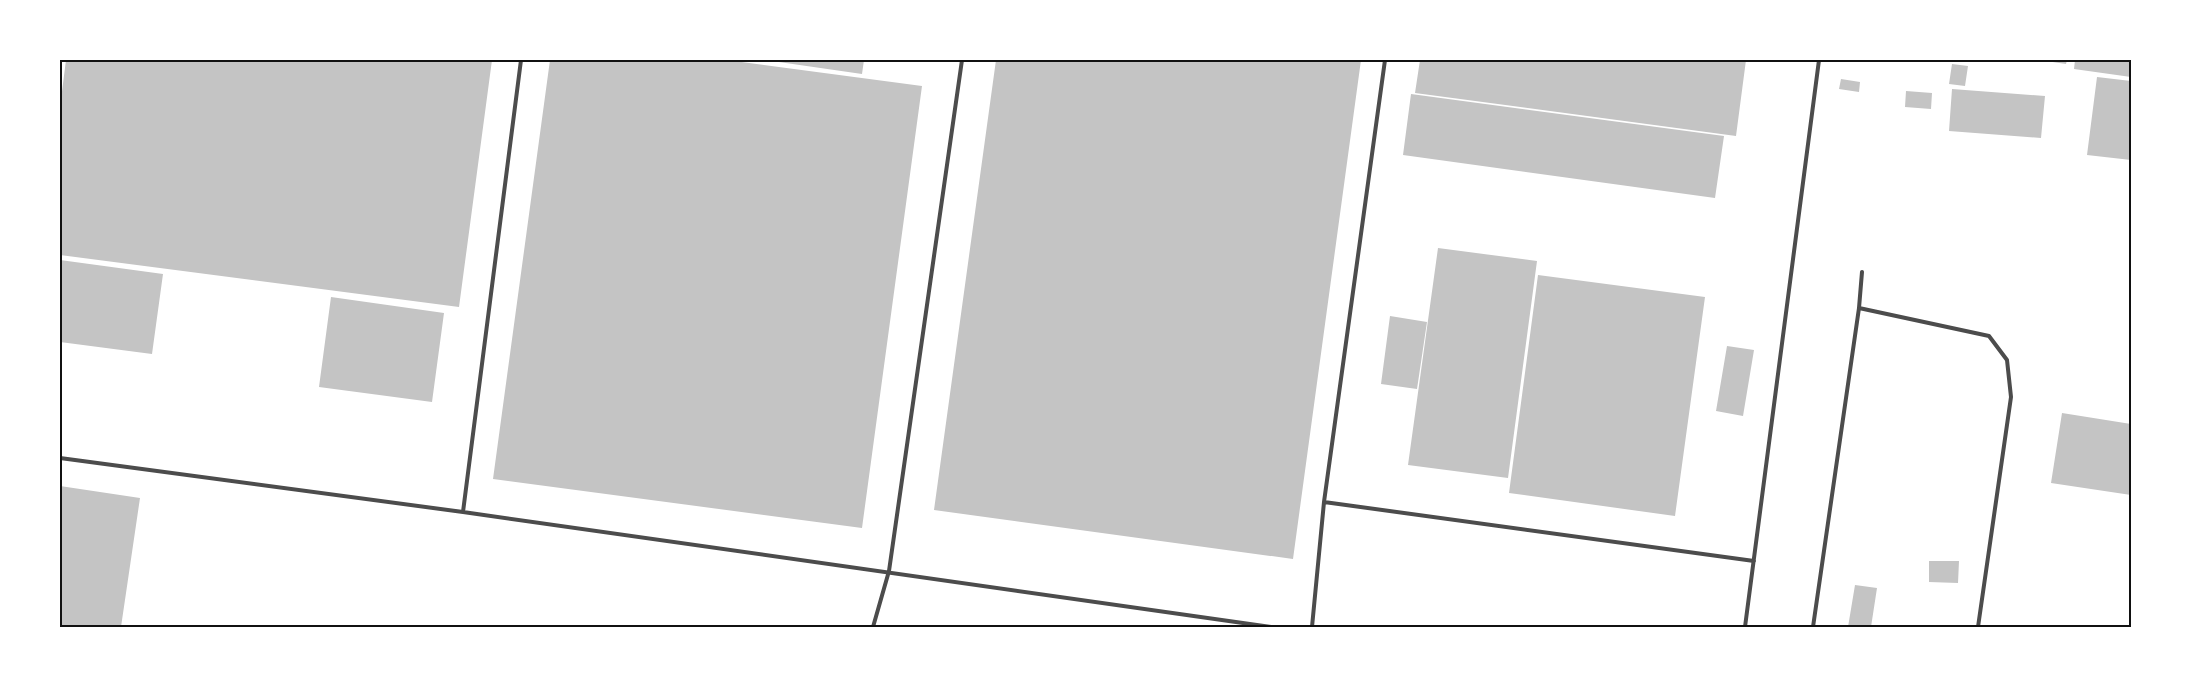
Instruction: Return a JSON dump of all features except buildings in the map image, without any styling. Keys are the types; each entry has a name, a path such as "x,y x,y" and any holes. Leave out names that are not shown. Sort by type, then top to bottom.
{"lane":[{"path":"463,512 521,60"},
{"path":"873,627 888,571 962,60"},
{"path":"1312,627 1324,502 1385,60"},
{"path":"1745,627 1819,60"},
{"path":"1813,627 1860,308 1862,272"},
{"path":"1860,308 1989,336 2008,360 2011,397 1978,627"},
{"path":"60,458 888,571 1271,627"},
{"path":"1324,502 1754,561"}]}
